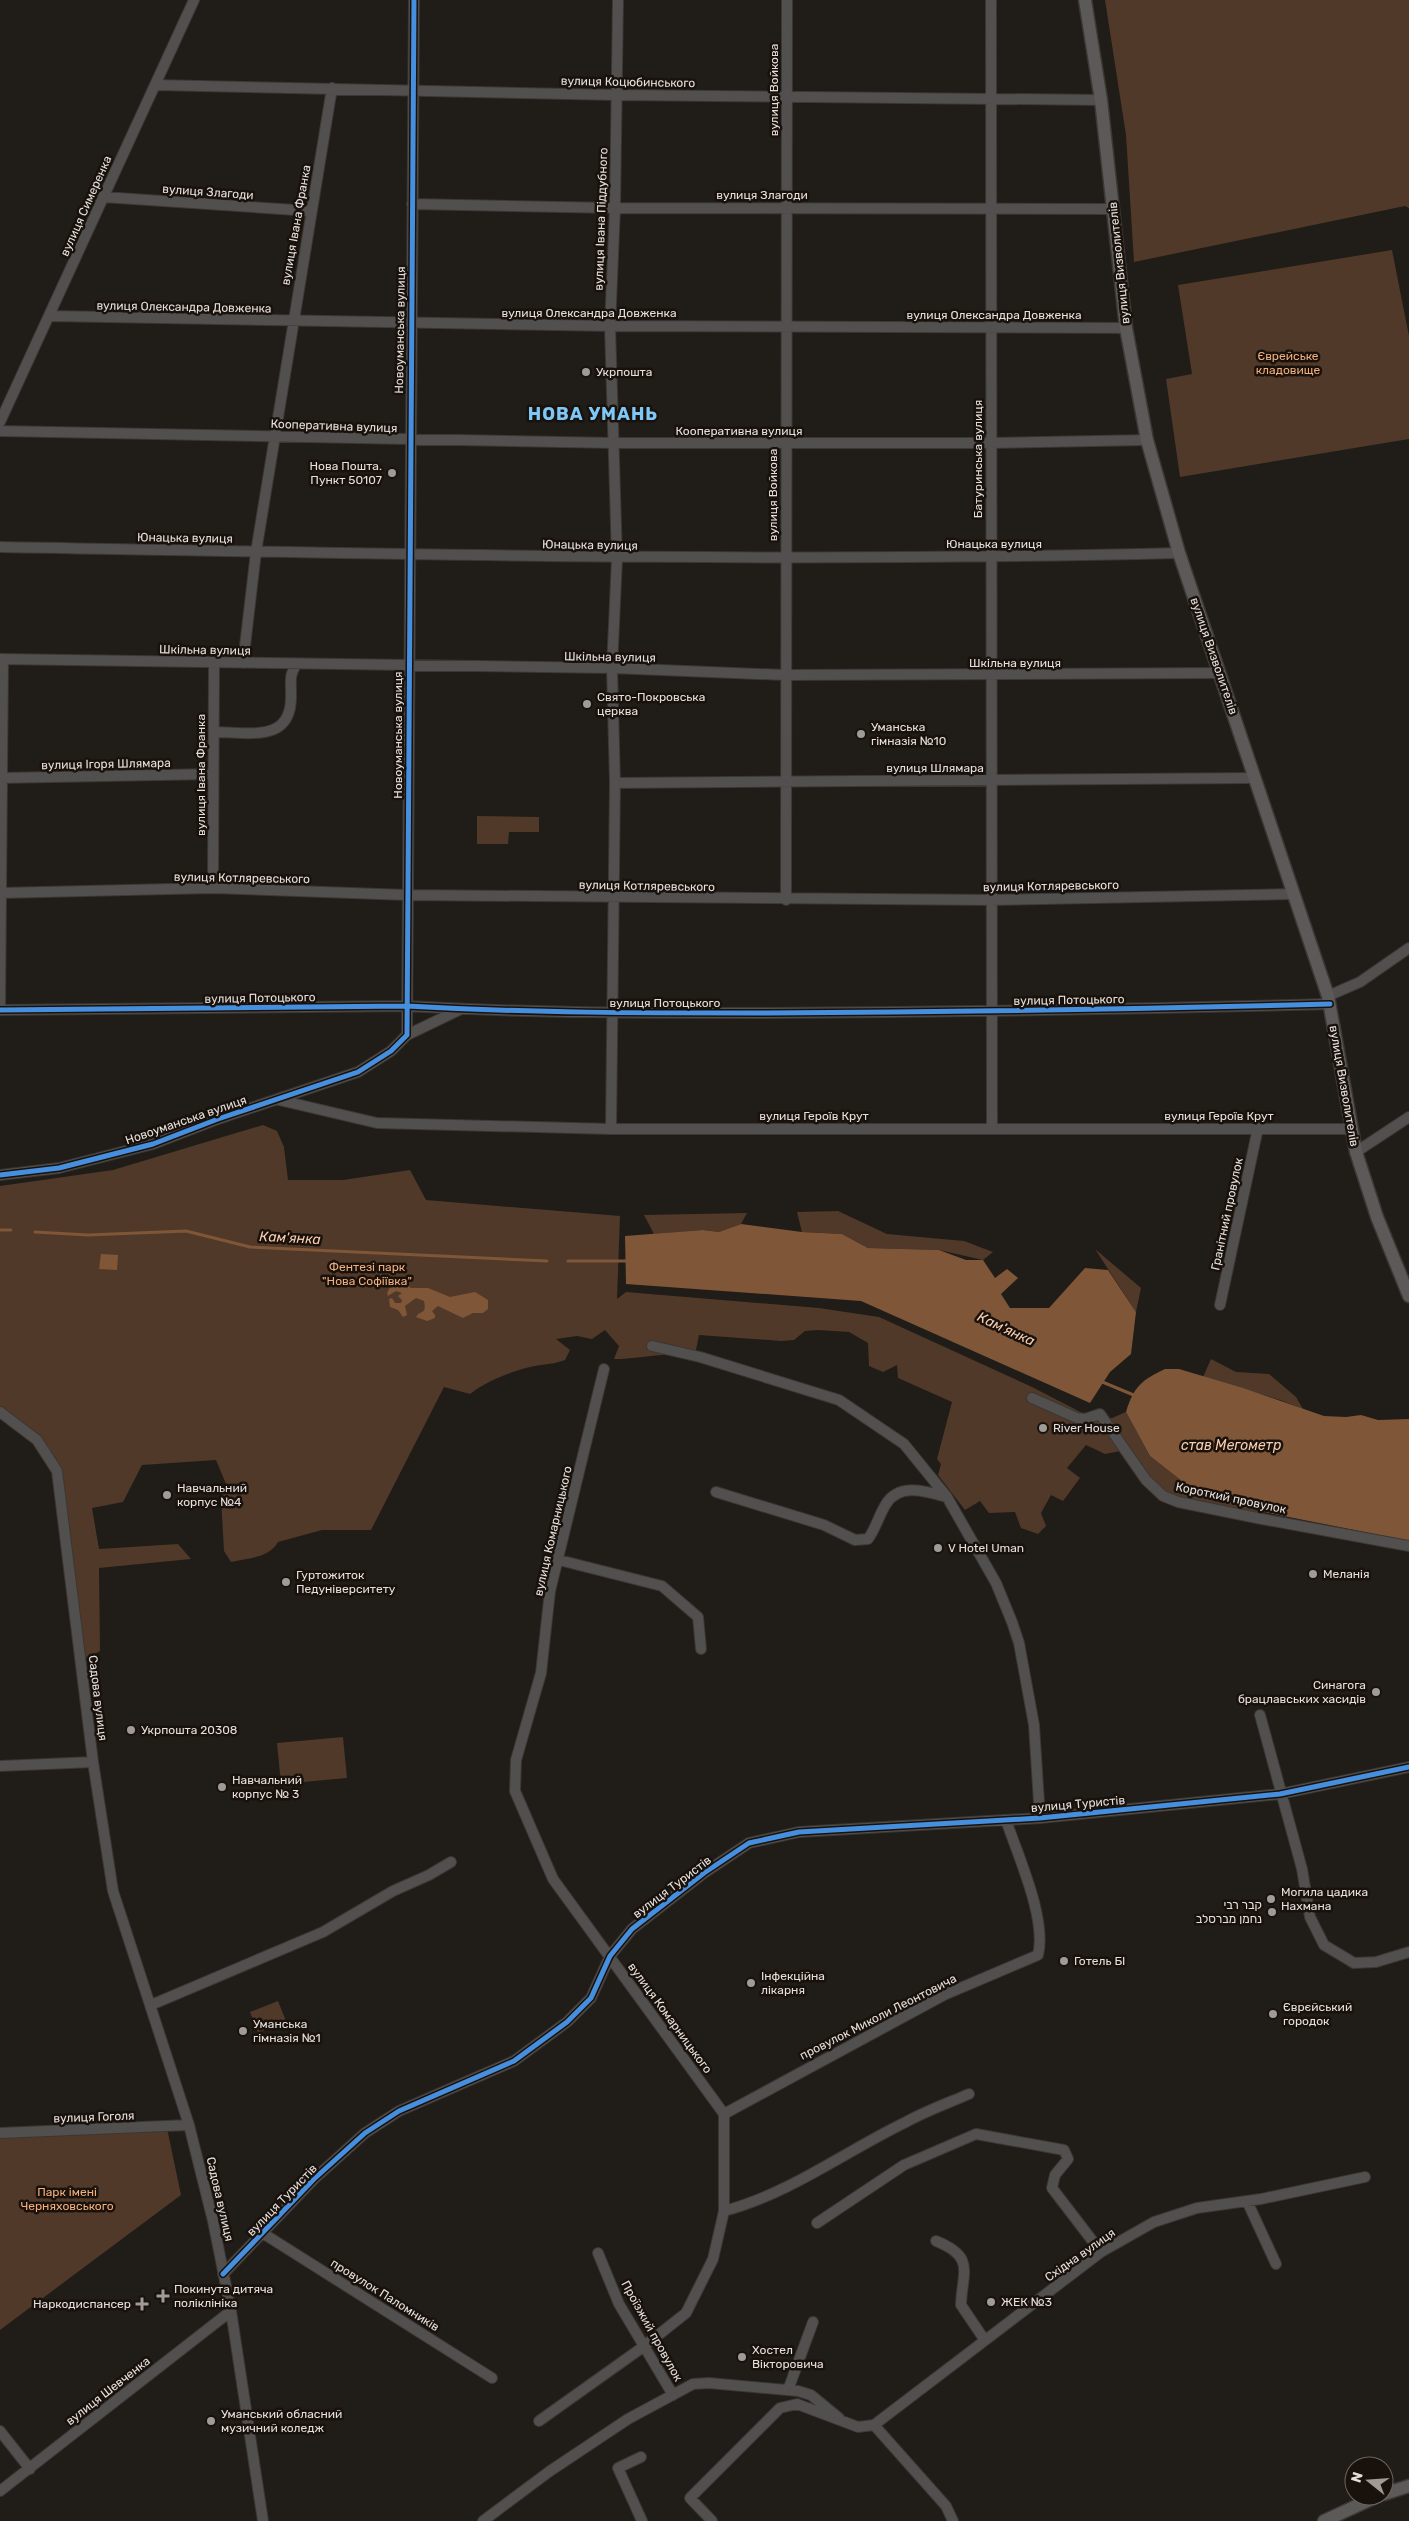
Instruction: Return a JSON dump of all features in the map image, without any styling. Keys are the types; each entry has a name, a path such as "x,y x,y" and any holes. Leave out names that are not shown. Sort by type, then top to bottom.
{"main road":[{"name":"вулиця Визволителів","path":"1084,0 1101,100 1126,328 1147,440 1179,553 1329,1000 1356,1152 1378,1217 1409,1296"},
{"path":"1394,2491 1409,2486"},
{"path":"1324,2521 1356,2506"}],"street":[{"name":"вулиця Симеренка","path":"0,422 51,316 103,197 194,0"},
{"name":"Новоуманська вулиця","path":"0,1175 59,1168 153,1144 218,1119 358,1072 391,1051 406,1035 409,441 414,0"},
{"name":"вулиця Івана Піддубного","path":"611,1129 615,783 612,668 617,558 610,326 615,208 618,0"},
{"name":"вулиця Войкова","path":"786,900 785,326 787,0"},
{"name":"Батуринська вулиця","path":"991,0 992,1128"},
{"name":"вулиця Коцюбинського","path":"155,85 413,89 616,95 786,95 1101,100"},
{"name":"вулиця Івана Франка","path":"243,663 256,552 292,321 332,88"},
{"name":"вулиця Злагоди","path":"103,197 311,211"},
{"name":"вулиця Злагоди","path":"412,204 615,208 1113,209"},
{"name":"вулиця Олександра Довженка","path":"51,316 610,326 1126,328"},
{"name":"Кооперативна вулиця","path":"0,431 274,436 409,441 614,443 990,443 1147,440"},
{"name":"Юнацька вулиця","path":"0,547 617,558 785,556 990,558 1179,553"},
{"name":"Шкільна вулиця","path":"2,659 612,668 785,675 991,676 1220,673"},
{"path":"0,1010 2,659"},
{"name":"вулиця Івана Франка","path":"213,888 214,663"},
{"path":"214,732 268,732 280,727 288,718 291,708 290,674 297,664"},
{"name":"вулиця Ігоря Шлямара","path":"1,778 213,774"},
{"name":"вулиця Шлямара","path":"615,783 1254,778"},
{"name":"вулиця Котляревського","path":"1,893 213,888 407,895 786,900 991,900 1293,894"},
{"path":"1329,1000 1360,982 1409,948"},
{"name":"вулиця Потоцького","path":"0,1010 407,1006 460,1010 612,1013 991,1012 1329,1000"},
{"path":"406,1035 460,1010"},
{"name":"вулиця Героїв Крут","path":"278,1100 378,1123 611,1129 1351,1129"},
{"path":"1356,1152 1409,1117"},
{"name":"Гранітний провулок","path":"1220,1305 1258,1128"},
{"path":"652,1346 700,1356 839,1400 904,1444 947,1498 996,1583 1019,1643 1034,1726 1040,1818"},
{"name":"вулиця Комарницького","path":"604,1370 560,1560 550,1591 541,1673 516,1760 515,1791 553,1879 724,2114"},
{"name":"Короткий провулок","path":"1032,1398 1077,1418 1085,1419 1100,1414 1146,1480 1163,1496 1178,1502 1409,1546"},
{"name":"Садова вулиця","path":"0,1412 37,1440 57,1471 93,1762 113,1891 190,2125 231,2311 263,2521"},
{"path":"716,1492 824,1525 855,1540 868,1539 876,1528 887,1503 896,1495 909,1490 922,1490 947,1498"},
{"path":"560,1560 662,1586 698,1617 702,1649"},
{"path":"1260,1715 1302,1869 1310,1917 1324,1945 1354,1963 1376,1962 1409,1952"},
{"path":"0,1766 93,1762"},
{"name":"вулиця Туристів","path":"223,2274 264,2234 314,2179 365,2133 399,2111 514,2061 568,2022 591,1998 610,1956 632,1929 704,1873 749,1843 799,1832 1040,1818 1280,1794 1409,1767"},
{"name":"провулок Миколи Леонтовича","path":"724,2114 944,1994 1038,1955 1040,1945 1038,1918 1006,1820"},
{"path":"151,2006 322,1932 393,1891 451,1862"},
{"path":"724,2211 755,2203 791,2187 906,2122 969,2094"},
{"path":"540,2421 643,2347 686,2313 713,2259 724,2211 724,2114"},
{"name":"вулиця Гоголя","path":"0,2133 190,2125"},
{"path":"817,2223 904,2165 976,2134 1064,2150 1068,2159 1054,2174 1052,2188 1101,2252"},
{"name":"Східна вулиця","path":"874,2425 984,2339 1101,2252 1170,2216 1197,2208 1247,2201 1366,2177"},
{"path":"1247,2201 1276,2264"},
{"name":"провулок Паломників","path":"264,2234 492,2378"},
{"path":"936,2241 947,2246 962,2259 966,2268 961,2305 984,2339"},
{"name":"Проїзжий провулок","path":"598,2253 619,2304 673,2395"},
{"name":"вулиця Шевченка","path":"0,2492 231,2311"},
{"path":"788,2390 813,2322"},
{"path":"483,2521 550,2471 628,2419 693,2384 709,2383 788,2390 811,2395 838,2418"},
{"path":"712,2521 690,2498 780,2408 797,2404 858,2427 874,2425 946,2506 953,2521"},
{"path":"0,2431 30,2469"},
{"path":"641,2457 618,2468 634,2499 642,2521"}],"green space":[{"path":"1105,0 1409,0 1409,208 1405,206 1134,262 1126,135"},
{"name":"Єврейське кладовище","path":"1392,250 1409,336 1409,439 1180,477 1166,379 1192,374 1178,285"},
{"path":"477,816 539,817 539,832 509,832 508,844 477,844"},
{"name":"Фентезі парк \"Нова Софіївка\"","path":"263,1125 277,1131 284,1147 288,1180 343,1180 410,1170 426,1200 620,1216 617,1299 626,1292 819,1308 879,1317 1032,1387 1090,1417 1112,1418 1126,1412 1150,1456 1202,1497 1264,1512 1262,1519 1163,1496 1126,1450 1105,1454 1086,1445 1067,1468 1080,1478 1063,1501 1051,1495 1041,1513 1046,1526 1038,1534 1021,1528 1015,1512 989,1513 980,1501 965,1510 938,1475 941,1464 937,1459 952,1402 898,1378 897,1365 883,1372 869,1366 868,1343 849,1332 805,1331 794,1340 781,1341 699,1335 695,1355 677,1354 614,1359 619,1346 605,1330 592,1339 577,1336 556,1339 570,1350 565,1360 510,1373 470,1394 444,1387 371,1530 322,1530 278,1542 264,1554 231,1562 224,1551 221,1498 226,1484 216,1460 142,1465 123,1502 92,1508 99,1549 178,1544 191,1559 99,1568 100,1651 81,1661 57,1471 37,1440 0,1412 0,1186 113,1170"},
{"path":"838,1211 887,1234 964,1241 993,1252 983,1260 939,1250 868,1248 842,1234 802,1232 797,1212"},
{"path":"747,1213 741,1224 719,1232 703,1230 654,1234 644,1215"},
{"path":"1095,1249 1141,1288 1136,1312"},
{"path":"1211,1359 1236,1372 1269,1374 1296,1397 1303,1409 1280,1400 1203,1377"},
{"path":"343,1737 347,1778 281,1784 277,1743"},
{"path":"278,2001 286,2021 258,2033 250,2012"},
{"name":"Парк імені Черняховського","path":"167,2128 181,2195 0,2330 0,2137"}],"water":[{"path":"741,1224 802,1232 842,1234 868,1248 939,1250 966,1260 983,1260 995,1278 1007,1269 1018,1278 1001,1294 1010,1308 1049,1308 1085,1268 1108,1270 1136,1312 1131,1354 1110,1372 1090,1403 861,1301 626,1284 625,1236 703,1230 719,1232"},
{"path":"101,1254 118,1255 117,1270 99,1269"},
{"path":"403,1281 411,1288 428,1288 450,1297 475,1292 488,1300 488,1309 483,1313 473,1313 463,1318 438,1306 432,1311 435,1318 427,1321 416,1317 424,1311 425,1306 424,1301 416,1298 405,1306 407,1315 403,1317 398,1310 390,1307 389,1299 392,1298 395,1303 401,1303 402,1300 398,1296 402,1293 396,1291 388,1296 387,1293 390,1287"},
{"name":"став Мегометр","path":"1165,1369 1179,1369 1243,1388 1324,1416 1346,1417 1361,1415 1378,1420 1409,1419 1409,1541 1264,1512 1202,1497 1150,1456 1126,1412 1132,1396 1140,1385"}],"waterway":[{"name":"Кам'янка","path":"0,1230 11,1230"},
{"name":"Кам'янка","path":"35,1232 88,1235 186,1231 250,1247 547,1261"},
{"name":"Кам'янка","path":"568,1261 629,1261"},
{"name":"Кам'янка","path":"1100,1381 1136,1396"}],"cycle path":[{"path":"0,1175 59,1168 153,1144 218,1119 358,1072 391,1051 407,1035 414,0"},
{"path":"0,1010 407,1006 633,1013 768,1013 1330,1004"},
{"path":"223,2274 314,2179 365,2133 399,2111 514,2061 567,2022 591,1998 610,1956 632,1929 704,1873 749,1843 799,1832 1040,1818 1280,1794 1409,1767"}],"place":[{"name":"Укрпошта","path":"586,372"},
{"name":"Нова Пошта. Пункт 50107","path":"392,473"},
{"name":"Свято-Покровська церква","path":"587,704"},
{"name":"Уманська гімназія №10","path":"861,734"},
{"name":"River House","path":"1043,1428"},
{"name":"Навчальний корпус №4","path":"167,1495"},
{"name":"V Hotel Uman","path":"938,1548"},
{"name":"Меланія","path":"1313,1574"},
{"name":"Гуртожиток Педуніверситету","path":"286,1582"},
{"name":"Синагога брацлавських хасидів","path":"1376,1692"},
{"name":"Укрпошта 20308","path":"131,1730"},
{"name":"Навчальний корпус № 3","path":"222,1787"},
{"name":"Могила цадика Нахмана","path":"1271,1899"},
{"name":"קבר רבי נחמן מברסלב","path":"1272,1912"},
{"name":"Готель БІ","path":"1064,1961"},
{"name":"Інфекційна лікарня","path":"751,1983"},
{"name":"Єврєйський городок","path":"1273,2014"},
{"name":"Уманська гімназія №1","path":"243,2031"},
{"name":"Покинута дитяча поліклініка","path":"163,2296"},
{"name":"ЖЕК №3","path":"991,2302"},
{"name":"Наркодиспансер","path":"142,2304"},
{"name":"Хостел Вікторовича","path":"742,2357"},
{"name":"Уманський обласний музичний коледж","path":"211,2421"}],"district":[{"name":"НОВА УМАНЬ","path":"593,414"}]}
